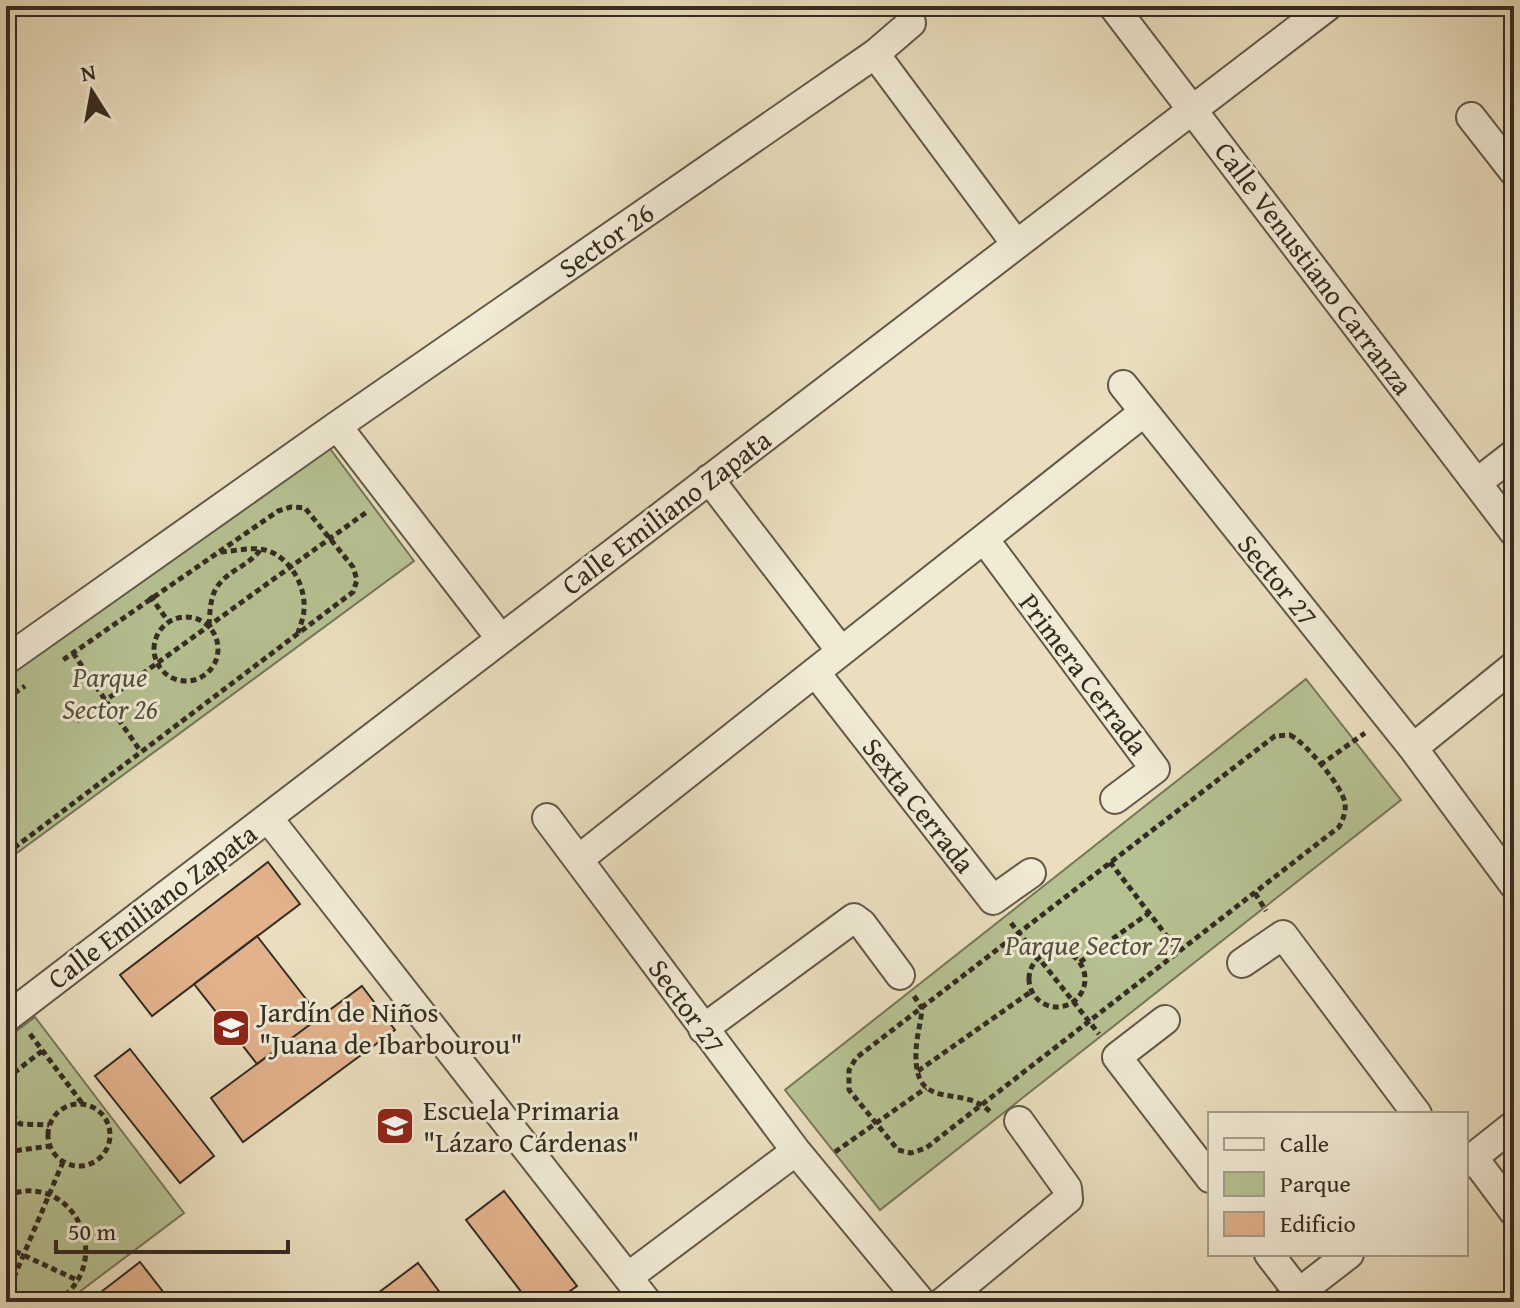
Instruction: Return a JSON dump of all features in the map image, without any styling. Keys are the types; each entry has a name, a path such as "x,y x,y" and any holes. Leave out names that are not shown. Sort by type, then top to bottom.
{"street":[{"name":"Calle Venustiano Carranza","path":"1113,6 1514,532"},
{"name":"Calle Emiliano Zapata","path":"10,1016 1328,6"},
{"name":"Sector 26","path":"6,660 337,426 875,54 911,23"},
{"path":"875,54 1016,244"},
{"path":"1471,117 1504,138 1514,172"},
{"name":"Sector 27","path":"1123,385 1413,748 1514,885"},
{"path":"579,859 1144,412"},
{"path":"337,426 501,639"},
{"path":"1478,482 1514,454"},
{"path":"709,479 841,651"},
{"name":"Primera Cerrada","path":"984,539 1155,769 1115,799"},
{"path":"1413,748 1514,666"},
{"name":"Sexta Cerrada","path":"815,672 993,900 1031,873"},
{"path":"268,818 647,1302"},
{"name":"Sector 27","path":"547,818 803,1160 921,1302"},
{"path":"703,1029 854,918 862,924 900,975"},
{"path":"1242,963 1283,935 1416,1112"},
{"path":"1165,1020 1117,1057 1208,1175"},
{"path":"943,1302 1068,1199 1067,1188 1019,1121"},
{"path":"1514,1125 1470,1160 1514,1212"},
{"path":"628,1277 803,1160"},
{"path":"1270,1256 1293,1297 1346,1256"}],"path":[{"path":"77,721 390,496"},
{"path":"6,854 353,592 357,580 353,567 305,508 291,507 278,511 51,668"},
{"path":"218,552 261,549 279,555 291,567 301,587 305,608 297,634"},
{"path":"209,626 215,588 227,576 253,560 261,549"},
{"path":"188,616 209,626 218,643 218,654 208,673 199,678 178,680 168,676 157,663 153,649 155,638 168,621 188,616"},
{"path":"73,653 141,752"},
{"path":"6,699 28,684"},
{"path":"1320,765 1387,717"},
{"path":"1290,735 1300,740 1320,765 1341,791 1345,803 1345,816 1339,827 926,1148 911,1153 898,1150 849,1090 849,1070 856,1058 1275,736 1290,735"},
{"path":"1110,862 1179,952"},
{"path":"993,900 1117,1057"},
{"path":"1080,962 1149,913"},
{"path":"1056,951 1065,952 1080,962 1086,980 1073,1002 1053,1007 1044,1004 1032,991 1030,973 1039,958 1056,951"},
{"path":"900,975 922,1008 916,1052 918,1071 926,1088 944,1097 967,1097 983,1103 995,1117 1019,1121"},
{"path":"918,1071 1032,991"},
{"path":"10,1016 42,1051 82,1104 101,1112 110,1129 107,1149 93,1163 73,1166 63,1162 50,1146 49,1125 62,1109 82,1104"},
{"path":"6,1079 42,1051"},
{"path":"803,1160 876,1124 926,1088"},
{"path":"6,1106 20,1124 49,1125"},
{"path":"6,1152 50,1146"},
{"path":"6,1296 63,1162"},
{"path":"6,1196 34,1191 49,1196 69,1209 81,1225 87,1244 85,1263 79,1281 56,1302"},
{"path":"6,1247 79,1281"}],"green space":[{"name":"Parque Sector 26","path":"325,442 414,561 6,861 6,677"},
{"name":"Parque Sector 27","path":"1306,679 1401,800 880,1210 785,1090"},
{"path":"35,1017 184,1213 66,1302 6,1302 6,1039"}],"building":[{"path":"268,862 300,904 152,1016 120,975"},
{"path":"257,936 320,1017 257,1064 194,984"},
{"path":"362,986 395,1030 243,1142 211,1098"},
{"path":"130,1049 214,1156 180,1183 95,1076"},
{"path":"504,1191 577,1286 555,1302 529,1302 466,1220"},
{"path":"140,1262 171,1302 88,1302"},
{"path":"418,1263 447,1302 366,1302"}],"place":[{"name":"Jardín de Niños \"Juana de Ibarbourou\"","path":"231,1028"},
{"name":"Escuela Primaria \"Lázaro Cárdenas\"","path":"395,1126"}]}
